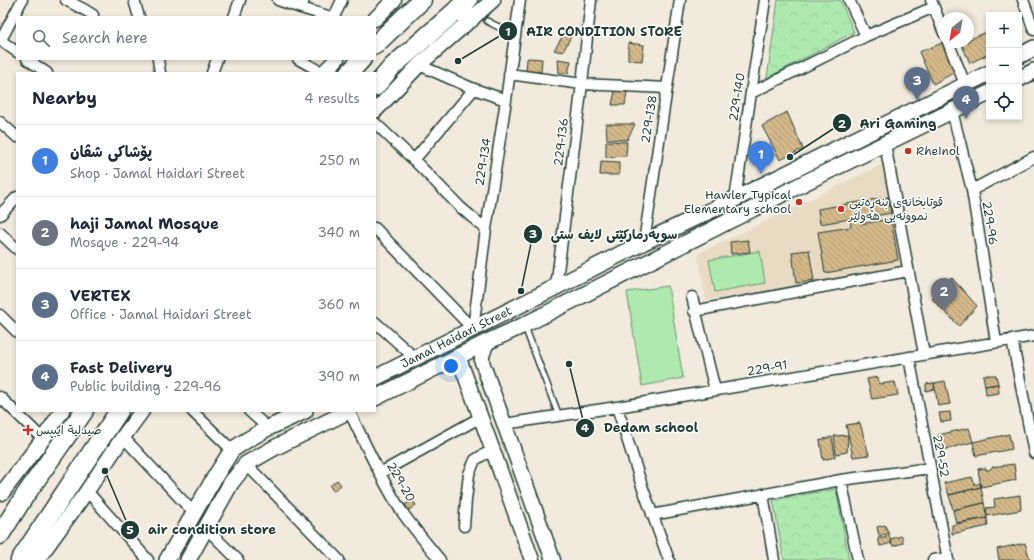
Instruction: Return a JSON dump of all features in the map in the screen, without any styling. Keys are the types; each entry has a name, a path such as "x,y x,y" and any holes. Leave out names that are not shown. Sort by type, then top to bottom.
{"highway":[{"path":"376,44 422,0"},
{"path":"376,86 392,67 471,12"},
{"path":"351,72 361,60"},
{"path":"0,535 24,497 83,412"},
{"path":"30,557 118,412"}],"main road":[{"path":"1022,54 1034,48"},
{"path":"1022,77 1034,71"},
{"name":"Jamal Haidari Street","path":"376,378 644,242 735,199 986,74"},
{"name":"Jamal Haidari Street","path":"376,397 708,233 808,181 986,94"},
{"path":"167,560 232,450 268,428 303,412"},
{"path":"176,546 189,558 231,484 246,464 274,448 347,412"}],"street":[{"path":"16,51 0,40 22,0"},
{"path":"66,0 92,15"},
{"path":"134,0 139,16"},
{"path":"234,16 240,0"},
{"path":"278,0 303,4 330,16"},
{"path":"333,16 342,0"},
{"path":"376,18 394,0"},
{"path":"376,110 471,12 493,0"},
{"name":"229-134","path":"473,329 486,229 520,0"},
{"name":"229-136","path":"556,287 582,84 591,0"},
{"name":"229-138","path":"644,242 680,0"},
{"name":"229-140","path":"735,199 765,0"},
{"path":"850,0 866,36"},
{"path":"1023,0 1034,30"},
{"path":"751,93 932,4 938,18"},
{"path":"950,48 965,84"},
{"path":"28,60 46,72"},
{"path":"158,60 160,72"},
{"path":"300,60 321,72"},
{"path":"324,72 336,60"},
{"path":"419,65 474,89 506,100"},
{"path":"509,74 582,84 667,88"},
{"path":"414,160 474,89"},
{"name":"229-96","path":"952,111 972,190 996,342"},
{"path":"0,122 16,133"},
{"path":"376,124 460,207 486,229"},
{"path":"885,144 924,354"},
{"path":"972,190 1034,157"},
{"path":"0,215 16,198"},
{"path":"376,229 473,329"},
{"path":"0,233 16,247"},
{"path":"694,311 908,272"},
{"path":"692,297 694,311 715,390"},
{"path":"0,315 16,331"},
{"path":"376,323 415,358"},
{"name":"229-91","path":"504,424 617,407 1034,336"},
{"path":"1012,339 1034,453"},
{"path":"487,342 482,356 482,362 553,560"},
{"path":"458,356 532,560"},
{"name":"229-52","path":"909,357 948,559"},
{"path":"470,387 473,379 476,377 481,377 489,381"},
{"path":"0,397 43,439"},
{"path":"617,407 652,514 669,560"},
{"path":"24,497 12,496 1,492 43,439 61,412"},
{"path":"30,557 87,491 141,412"},
{"path":"193,412 232,450"},
{"path":"250,412 268,428"},
{"name":"229-20","path":"350,412 380,473 402,512 440,560"},
{"path":"380,473 480,417"},
{"path":"123,437 194,513"},
{"path":"464,526 469,474 475,460 493,451"},
{"path":"246,464 339,560"},
{"path":"652,514 841,480 930,468"},
{"path":"841,480 858,560"},
{"path":"87,491 148,560"},
{"path":"763,494 774,560"},
{"path":"206,528 238,560"},
{"path":"933,560 948,559"}],"lane":[{"path":"471,12 514,35"},
{"path":"524,325 559,416"}],"shaded area":[{"name":"قوتابخانەی بنەڕەتیی نموونەیی هەولێر","path":"883,164 902,272 706,300 698,254"}],"green space":[{"path":"778,0 840,0 854,32 767,78"},
{"path":"760,251 765,283 715,292 709,260"},
{"path":"668,286 683,378 642,386 627,292"},
{"path":"836,489 849,560 784,560 773,500"}],"building":[{"path":"566,31 572,34 565,48 562,52 554,50"},
{"path":"986,32 986,55 970,63 963,48 974,48 974,37"},
{"path":"628,43 644,45 642,61 628,60"},
{"path":"938,45 938,48 944,48 955,72 933,84 919,52"},
{"path":"528,58 542,59 541,72 526,71"},
{"path":"558,59 571,61 568,73 559,73"},
{"path":"615,91 627,92 625,105 612,105"},
{"path":"787,112 803,149 780,160 762,126"},
{"path":"606,124 635,124 627,140 607,139"},
{"path":"606,141 627,142 626,156 606,157"},
{"path":"601,161 619,162 619,175 600,175"},
{"path":"888,197 891,213 859,219 860,224 891,219 898,260 825,273 818,232 851,227 850,219 820,224 818,209"},
{"path":"748,240 750,252 731,254 730,242"},
{"path":"809,250 814,281 796,283 792,252"},
{"path":"951,277 977,306 959,326 932,299"},
{"path":"983,375 996,375 998,384 985,386"},
{"path":"878,377 879,384 895,382 898,395 872,399 867,379"},
{"path":"945,381 950,404 938,406 934,383"},
{"path":"934,383 935,389 926,391 926,384"},
{"path":"998,384 999,393 986,395 985,386"},
{"path":"950,412 951,421 941,422 939,413"},
{"path":"860,423 869,455 853,457 846,425"},
{"path":"969,428 973,442 942,450 938,435"},
{"path":"1009,434 1012,449 976,456 973,442"},
{"path":"848,435 847,452 836,454 834,436"},
{"path":"832,437 835,457 823,460 820,440"},
{"path":"1014,464 1016,480 981,487 978,469 986,468 986,470 989,470 992,467"},
{"path":"972,477 975,485 980,483 981,487 949,495 944,483"},
{"path":"337,480 341,485 333,491 330,486"},
{"path":"981,487 984,503 953,510 949,495"},
{"path":"1020,495 1021,510 987,516 986,508 995,507 994,499"},
{"path":"412,500 416,505 409,510 405,505"},
{"path":"984,503 987,518 956,523 953,510"},
{"path":"987,518 988,526 952,534 952,525"},
{"path":"885,525 892,543 880,546 878,538 886,538 886,534 879,536 877,527"},
{"path":"902,536 903,543 893,546 890,539"},
{"path":"1025,543 1030,560 999,560 997,549"}],"place":[{"name":"AIR CONDITION STORE","path":"458,61"},
{"name":"VERTEX","path":"917,100"},
{"name":"Fast Delivery","path":"966,119"},
{"name":"Rheinol","path":"908,151"},
{"name":"Ari Gaming","path":"790,157"},
{"name":"پۆشاکی شڤان","path":"761,174"},
{"name":"Hawler Typical Elementary school","path":"799,202"},
{"name":"قوتابخانەی بنەڕەتیی نموونەیی هەولێر","path":"841,209"},
{"name":"سوپەرمارکێتی لایف ستی","path":"521,291"},
{"name":"haji Jamal Mosque","path":"944,311"},
{"name":"Dedam school","path":"569,364"},
{"name":"صيدلية ایبپس","path":"28,430"},
{"name":"air condition store","path":"105,471"}]}
